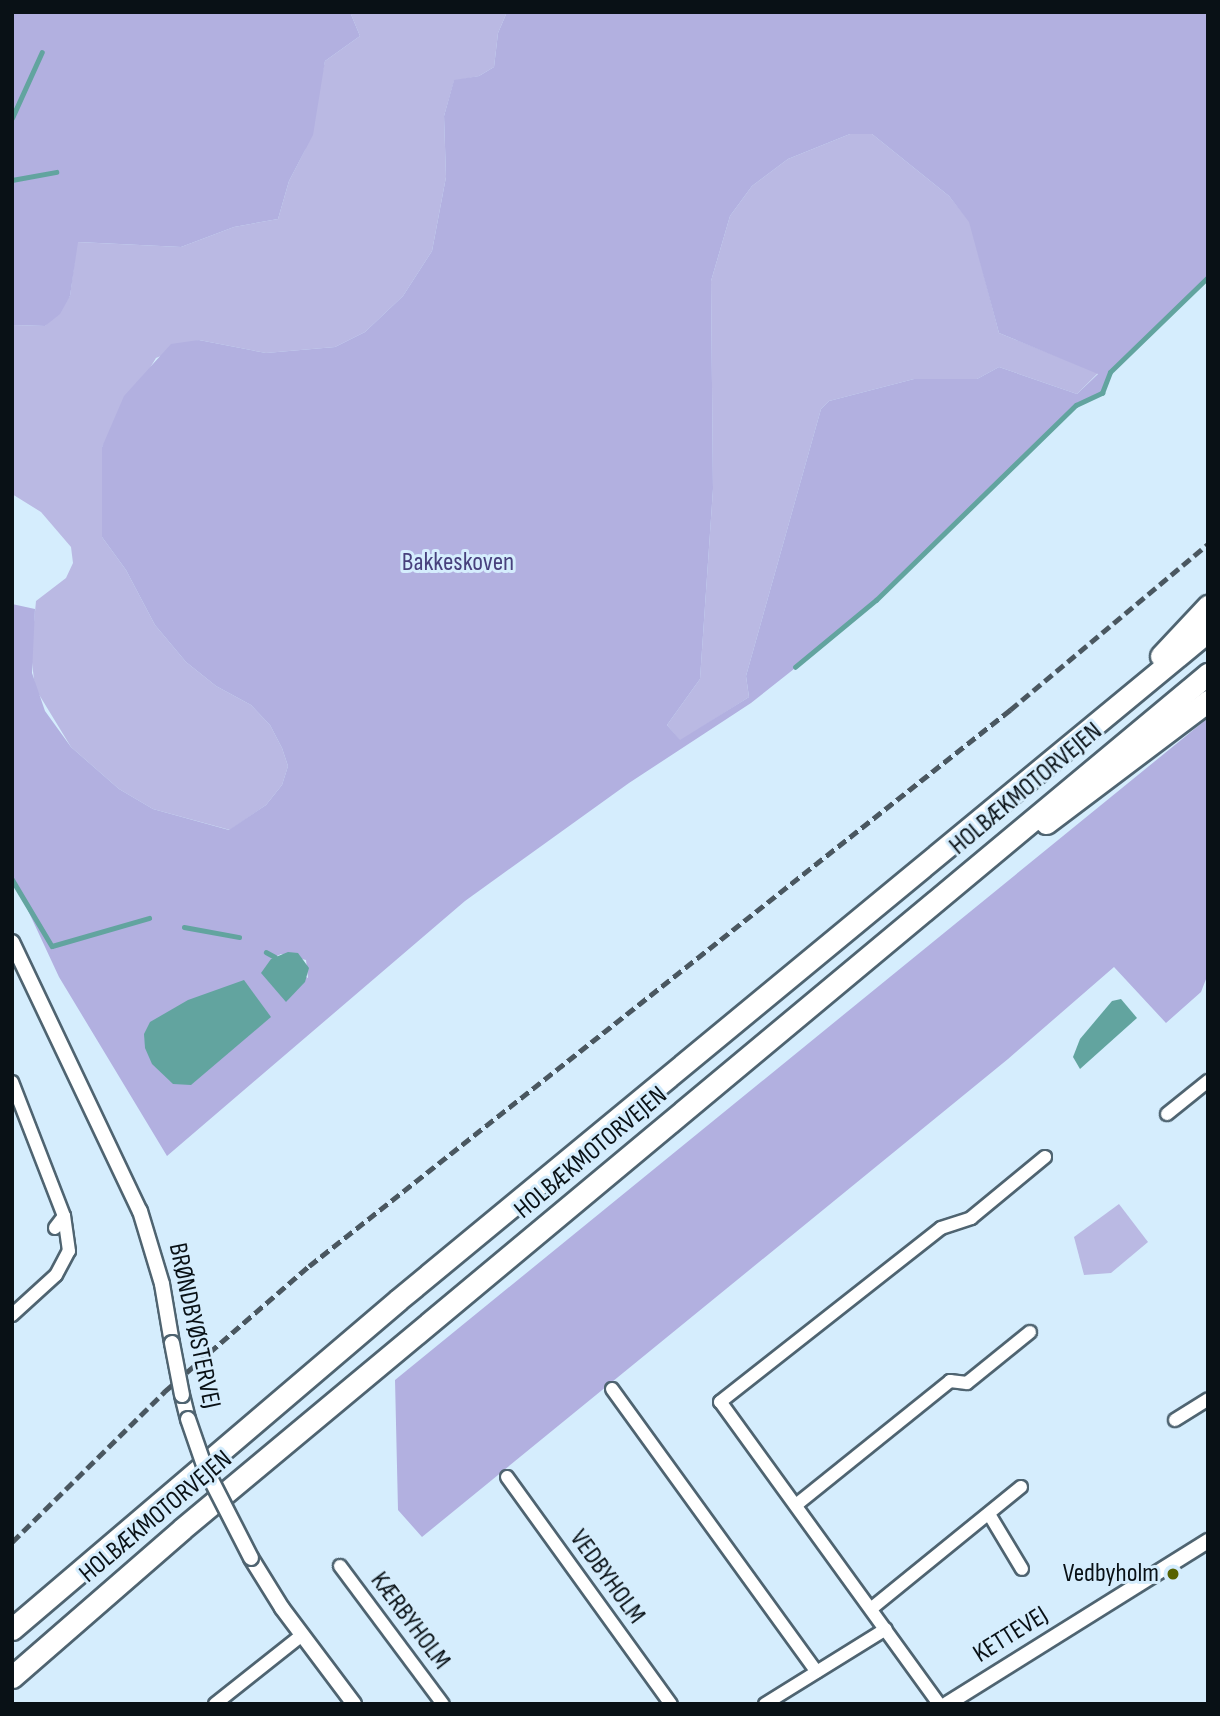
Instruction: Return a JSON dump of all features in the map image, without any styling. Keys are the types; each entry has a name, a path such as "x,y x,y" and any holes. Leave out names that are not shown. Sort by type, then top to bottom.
{"highway":[{"path":"1105,718 1208,606"},
{"name":"HOLBÆKMOTORVEJEN","path":"12,1629 420,1282 1208,631"},
{"name":"HOLBÆKMOTORVEJEN","path":"12,1677 182,1529 1208,674"},
{"path":"982,862 1070,808 1208,701"}],"street":[{"name":"BRØNDBYØSTERVEJ","path":"12,942 139,1211 162,1284 188,1419 220,1502 251,1558 302,1635 354,1704"},
{"path":"1167,1114 1208,1081"},
{"path":"12,1082 16,1101 64,1216 69,1251 56,1275 12,1315"},
{"path":"939,1704 872,1608 720,1402 941,1228 971,1218 1045,1157"},
{"path":"55,1228 64,1216"},
{"path":"796,1505 950,1381 967,1383 1030,1332"},
{"path":"612,1389 817,1672"},
{"path":"1175,1420 1208,1399"},
{"name":"VEDBYHOLM","path":"507,1477 671,1704"},
{"path":"872,1608 1021,1487"},
{"path":"989,1514 1022,1569"},
{"name":"KETTEVEJ","path":"947,1704 1208,1541"},
{"name":"KÆRBYHOLM","path":"340,1566 443,1704"},
{"path":"765,1704 886,1629"},
{"path":"215,1704 302,1635"}],"shaded area":[{"path":"350,12 507,12 498,33 494,67 479,76 454,81 444,116 446,177 432,251 403,296 365,332 335,347 266,353 199,340 156,358 102,447 102,537 126,570 155,625 186,662 216,686 251,705 270,725 282,748 288,766 282,785 266,805 230,830 153,809 119,789 71,747 35,688 31,654 36,601 66,578 73,563 71,547 41,512 12,494 12,325 45,326 70,296 77,242 181,247 234,227 278,219 289,181 305,150 325,61 360,36"},
{"path":"850,134 872,134 949,196 970,222 999,333 1098,373 1077,394 999,367 977,379 914,379 829,401 821,409 746,676 749,697 680,741 667,725 700,679 713,489 711,281 730,216 752,186 788,159"},
{"path":"288,952 298,953 309,968 305,982 286,1002 261,973 271,959"},
{"path":"244,980 271,1017 191,1085 173,1084 152,1064 145,1048 144,1034 150,1022 188,1000"},
{"path":"1121,999 1137,1018 1080,1069 1073,1057 1080,1039 1112,1001"},
{"path":"1119,1204 1148,1242 1111,1273 1084,1275 1074,1237"}],"green space":[{"path":"12,12 350,12 360,36 325,61 313,135 289,181 278,219 234,227 181,247 78,242 70,296 60,314 45,326 12,325"},
{"name":"Bakkeskoven","path":"507,12 1208,12 1208,277 1110,372 1102,393 1076,405 842,631 751,703 629,783 465,901 167,1156 59,977 12,876 12,604 35,609 32,673 45,711 71,747 119,789 153,809 229,830 266,805 282,785 288,766 282,748 270,725 251,705 216,686 186,662 155,625 126,570 102,537 102,447 124,396 171,344 199,340 266,353 335,347 365,332 403,296 432,251 446,177 444,116 454,80 479,76 494,67 498,33","holes":["850,134 872,134 949,196 969,222 999,333 1098,374 1077,394 999,367 977,379 914,379 829,401 821,409 746,676 749,697 680,740 667,725 700,679 713,489 711,281 730,216 752,186 788,159","281,954 306,960 308,978 271,959"]},
{"path":"1208,718 1208,974 1201,992 1166,1023 1114,967 1008,1059 422,1537 398,1510 395,1380"}],"waterway":[{"path":"12,118 42,52"},
{"path":"12,180 56,172"},
{"path":"795,667 876,600 1076,405 1102,393 1110,372 1208,277"},
{"path":"12,879 52,946 149,918"},
{"path":"184,927 239,937"},
{"path":"266,952 275,957"}],"railway":[{"path":"12,1542 164,1392 309,1266 1010,710 1208,544"}],"place":[{"name":"Vedbyholm","path":"1173,1574"}]}
